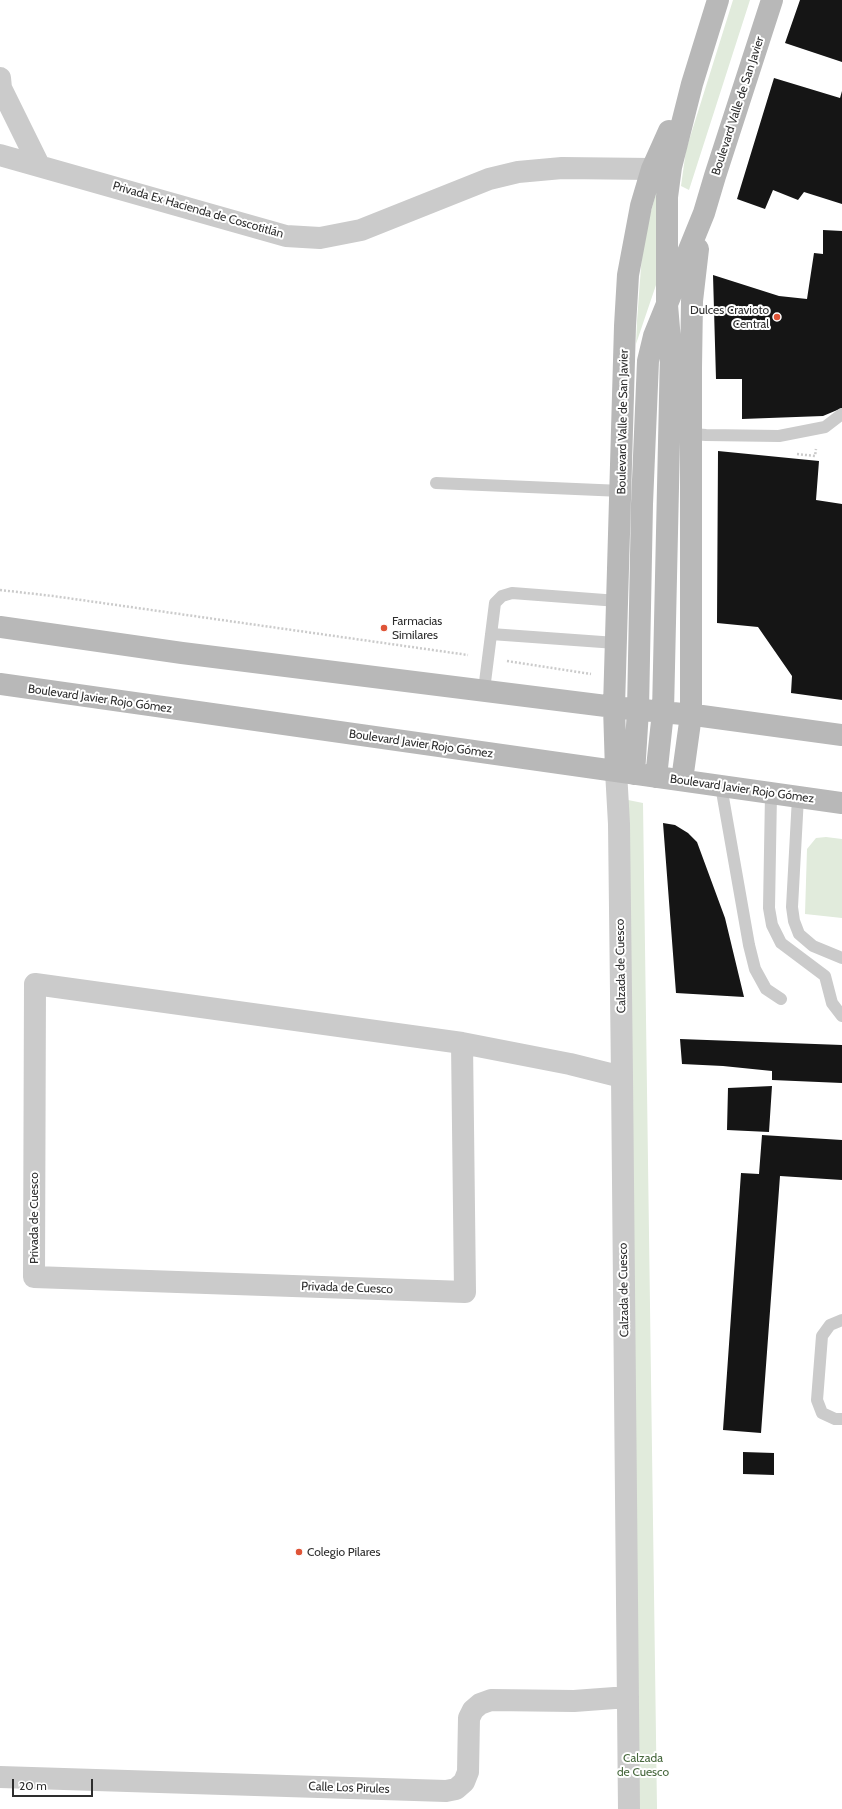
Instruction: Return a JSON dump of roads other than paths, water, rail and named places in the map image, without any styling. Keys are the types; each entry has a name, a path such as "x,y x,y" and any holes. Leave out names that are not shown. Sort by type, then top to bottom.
{"main road":[{"name":"Boulevard Valle de San Javier","path":"656,777 663,712 671,352 667,305 667,197 671,167 692,84 718,0"},
{"name":"Boulevard Valle de San Javier","path":"682,780 691,715 692,301 697,256 704,213 714,176 772,0"},
{"name":"Boulevard Valle de San Javier","path":"625,773 614,707 622,491 625,326 628,275 641,206 652,169 692,84"},
{"name":"Boulevard Valle de San Javier","path":"625,773 638,710 646,387 648,361 654,336 704,213"},
{"path":"0,627 182,653 638,710 691,715 842,735"},
{"name":"Boulevard Javier Rojo Gómez","path":"0,684 842,803"}],"street":[{"path":"0,78 1,88 39,166"},
{"name":"Privada Ex Hacienda de Coscotitlán","path":"0,155 286,236 320,238 362,230 489,179 518,172 562,168 652,169"},
{"name":"Calzada de Cuesco","path":"625,773 619,824 629,1809"},
{"name":"Privada de Cuesco","path":"462,1043 465,1292 34,1277 34,984 462,1043 570,1064 622,1077"},
{"name":"Calle Los Pirules","path":"0,1778 446,1791 456,1789 464,1782 468,1772 469,1718 473,1710 480,1704 491,1700 574,1701 628,1697"}],"lane":[{"path":"692,434 779,436 825,427 842,414"},
{"path":"436,483 622,491"},
{"path":"484,690 495,603 502,596 512,593 618,601"},
{"path":"492,634 616,643"},
{"path":"720,786 755,969 766,989 781,999"},
{"path":"771,794 769,908 772,925 781,942 825,976 832,1003 842,1016"},
{"path":"798,797 792,907 794,921 799,934 813,946 842,958"},
{"path":"842,1320 830,1325 822,1336 817,1400 822,1413 835,1419 842,1419"}],"place":[{"name":"Dulces Cravioto Central","path":"777,317"},
{"name":"Farmacias Similares","path":"384,628"},
{"name":"Colegio Pilares","path":"299,1552"}]}
